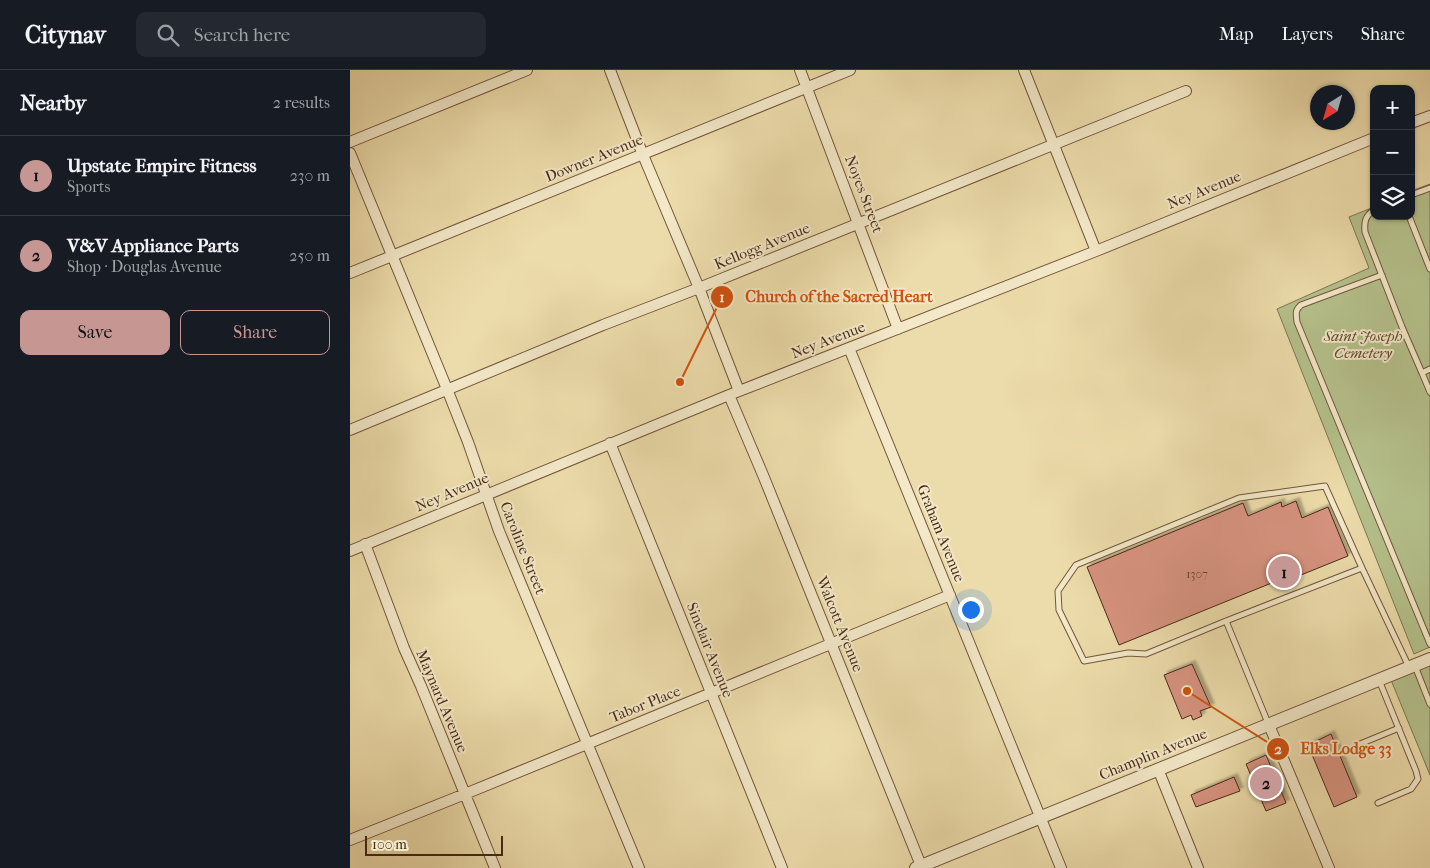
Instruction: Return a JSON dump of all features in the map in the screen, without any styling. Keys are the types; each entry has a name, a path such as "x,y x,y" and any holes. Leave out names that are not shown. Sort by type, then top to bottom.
{"street":[{"path":"350,142 527,70"},
{"name":"Walcott Avenue","path":"610,70 708,310 734,393 763,475 920,867"},
{"name":"Noyes Street","path":"800,70 898,329"},
{"name":"Downer Avenue","path":"350,273 850,70"},
{"path":"1024,70 1096,251"},
{"name":"Kellogg Avenue","path":"350,430 602,325 699,288 1186,91"},
{"path":"1415,122 1430,116"},
{"name":"Ney Avenue","path":"350,551 610,443 1096,251 1370,140"},
{"name":"Caroline Street","path":"350,154 468,442 499,531 639,868"},
{"name":"Graham Avenue","path":"849,348 1061,868"},
{"name":"Sinclair Avenue","path":"610,443 782,868"},
{"name":"Maynard Avenue","path":"365,544 404,648 495,868"},
{"name":"Tabor Place","path":"350,840 950,595"},
{"name":"Champlin Avenue","path":"920,867 1430,659"},
{"path":"1269,725 1329,868"},
{"path":"1158,769 1198,868"}],"lane":[{"path":"1415,194 1430,188"},
{"path":"1370,214 1364,223 1365,232 1430,392"},
{"path":"1411,220 1430,269"},
{"path":"1382,274 1301,305 1297,309 1297,322 1430,644"},
{"path":"1422,373 1430,370"},
{"path":"1362,568 1146,654 1128,653 1084,661 1059,610 1058,591 1076,566 1239,498 1325,486 1362,568 1430,704"},
{"path":"1226,621 1269,725"},
{"path":"1378,803 1411,789 1418,779 1379,680"},
{"path":"1360,744 1399,728"}],"green space":[{"name":"Saint Joseph Cemetery","path":"1430,184 1430,647 1414,654 1277,309 1369,268 1349,217 1370,209 1370,220 1415,220 1415,190"},
{"path":"1430,664 1430,775 1391,680"}],"building":[{"path":"1296,501 1302,518 1328,507 1348,556 1276,585 1274,582 1119,645 1087,567 1243,503 1248,516 1281,502 1282,507"},
{"path":"1192,664 1211,707 1200,711 1202,716 1193,720 1191,715 1182,719 1164,675"},
{"path":"1331,734 1357,797 1334,807 1308,745"},
{"path":"1266,755 1286,803 1266,811 1246,764"},
{"path":"1234,777 1240,791 1196,807 1191,795"}],"place":[{"name":"Church of the Sacred Heart","path":"680,382"},
{"name":"Upstate Empire Fitness","path":"1284,572"},
{"name":"Elks Lodge 33","path":"1187,691"},
{"name":"V&V Appliance Parts","path":"1266,783"}]}
